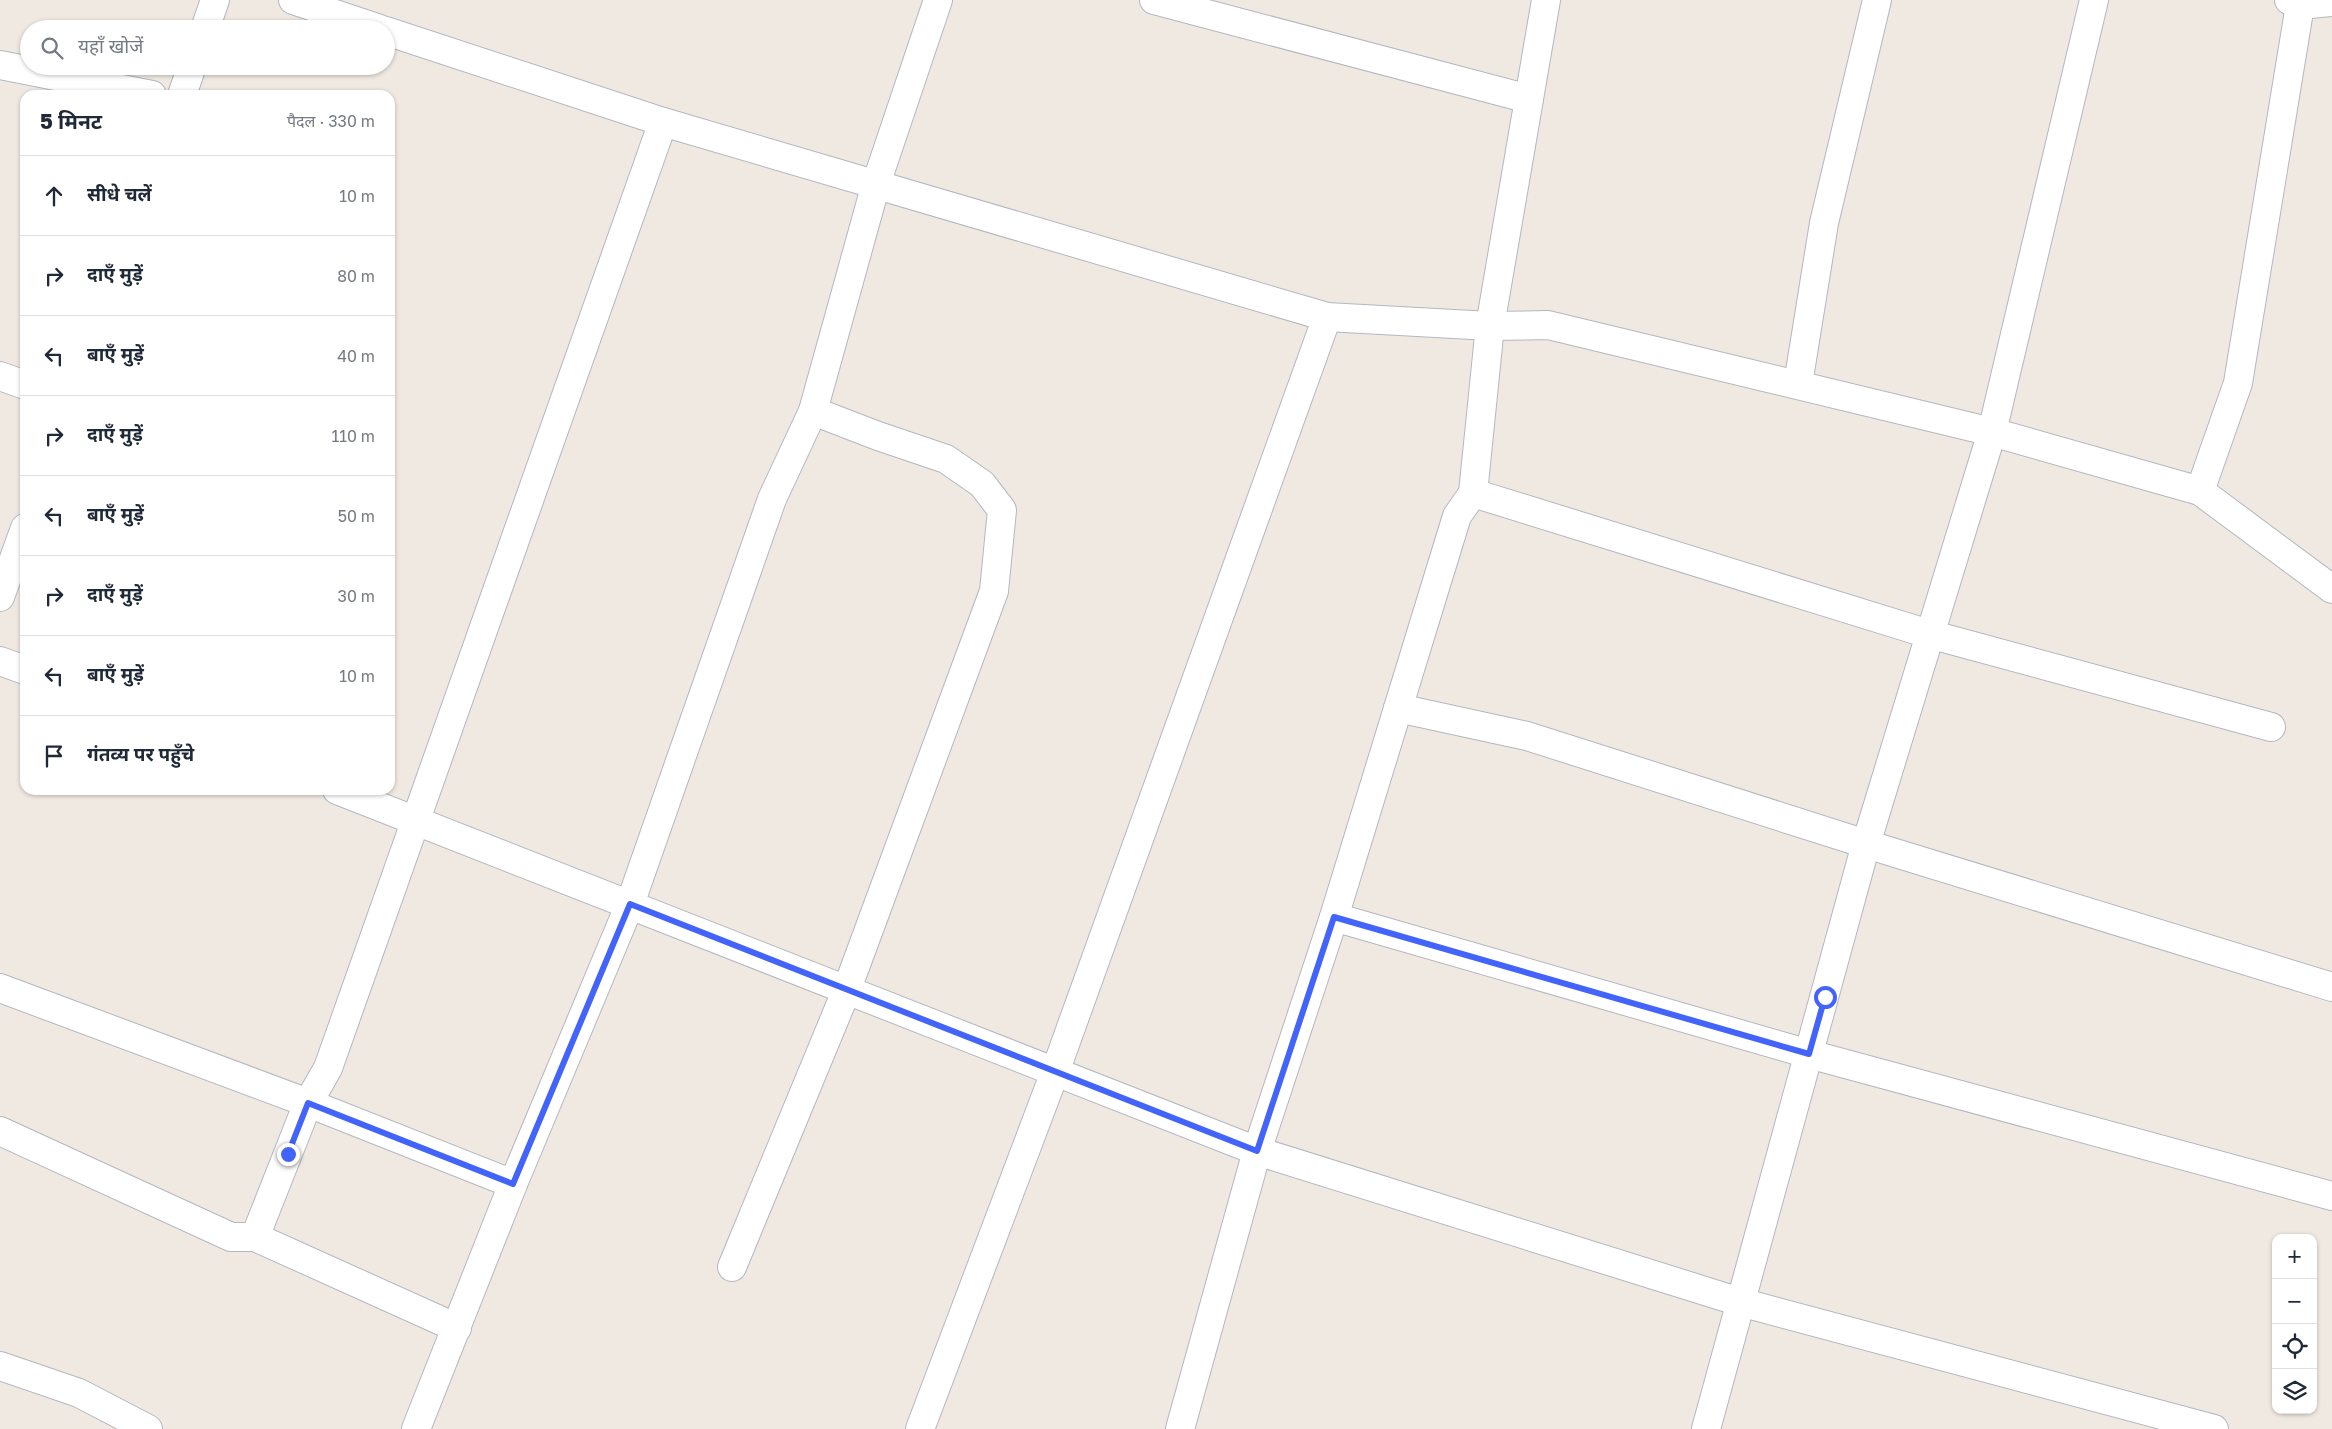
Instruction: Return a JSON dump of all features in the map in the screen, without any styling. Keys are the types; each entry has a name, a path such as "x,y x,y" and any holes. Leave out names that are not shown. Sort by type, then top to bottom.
{"street":[{"path":"208,20 215,0"},
{"path":"293,0 353,20"},
{"path":"416,1429 513,1184 630,904 772,499 814,411 876,184 938,0"},
{"path":"1154,0 1530,99"},
{"path":"1180,1429 1257,1151 1334,917 1457,516 1473,493 1490,326 1546,0"},
{"path":"1798,384 1824,223 1877,0"},
{"path":"1706,1429 1866,844 1992,432 2094,0"},
{"path":"2200,490 2238,383 2294,3 2332,2"},
{"path":"395,34 663,122 1327,316 1490,326 1548,326 1798,384 1992,432 2200,490 2332,589"},
{"path":"0,65 20,69"},
{"path":"51,75 127,90"},
{"path":"184,90 189,75"},
{"path":"255,1237 308,1103 328,1068 663,122"},
{"path":"920,1429 1055,1072 1327,316"},
{"path":"0,376 20,383"},
{"path":"732,1267 848,989 994,591 1002,510 982,484 946,459 878,436 814,411"},
{"path":"1473,493 1929,634 2271,727"},
{"path":"0,597 20,542"},
{"path":"0,661 20,668"},
{"path":"1398,708 1527,736 1866,844 2332,987"},
{"path":"350,795 1257,1151 1740,1302 2214,1429"},
{"path":"1334,917 1809,1054 2332,1196"},
{"path":"0,988 308,1103 513,1184"},
{"path":"0,1131 231,1237 255,1237 457,1328"},
{"path":"0,1366 79,1393 148,1429"}],"route":[{"path":"288,1154 308,1103 513,1184 630,904 1257,1151 1334,917 1809,1054 1825,997"}]}
